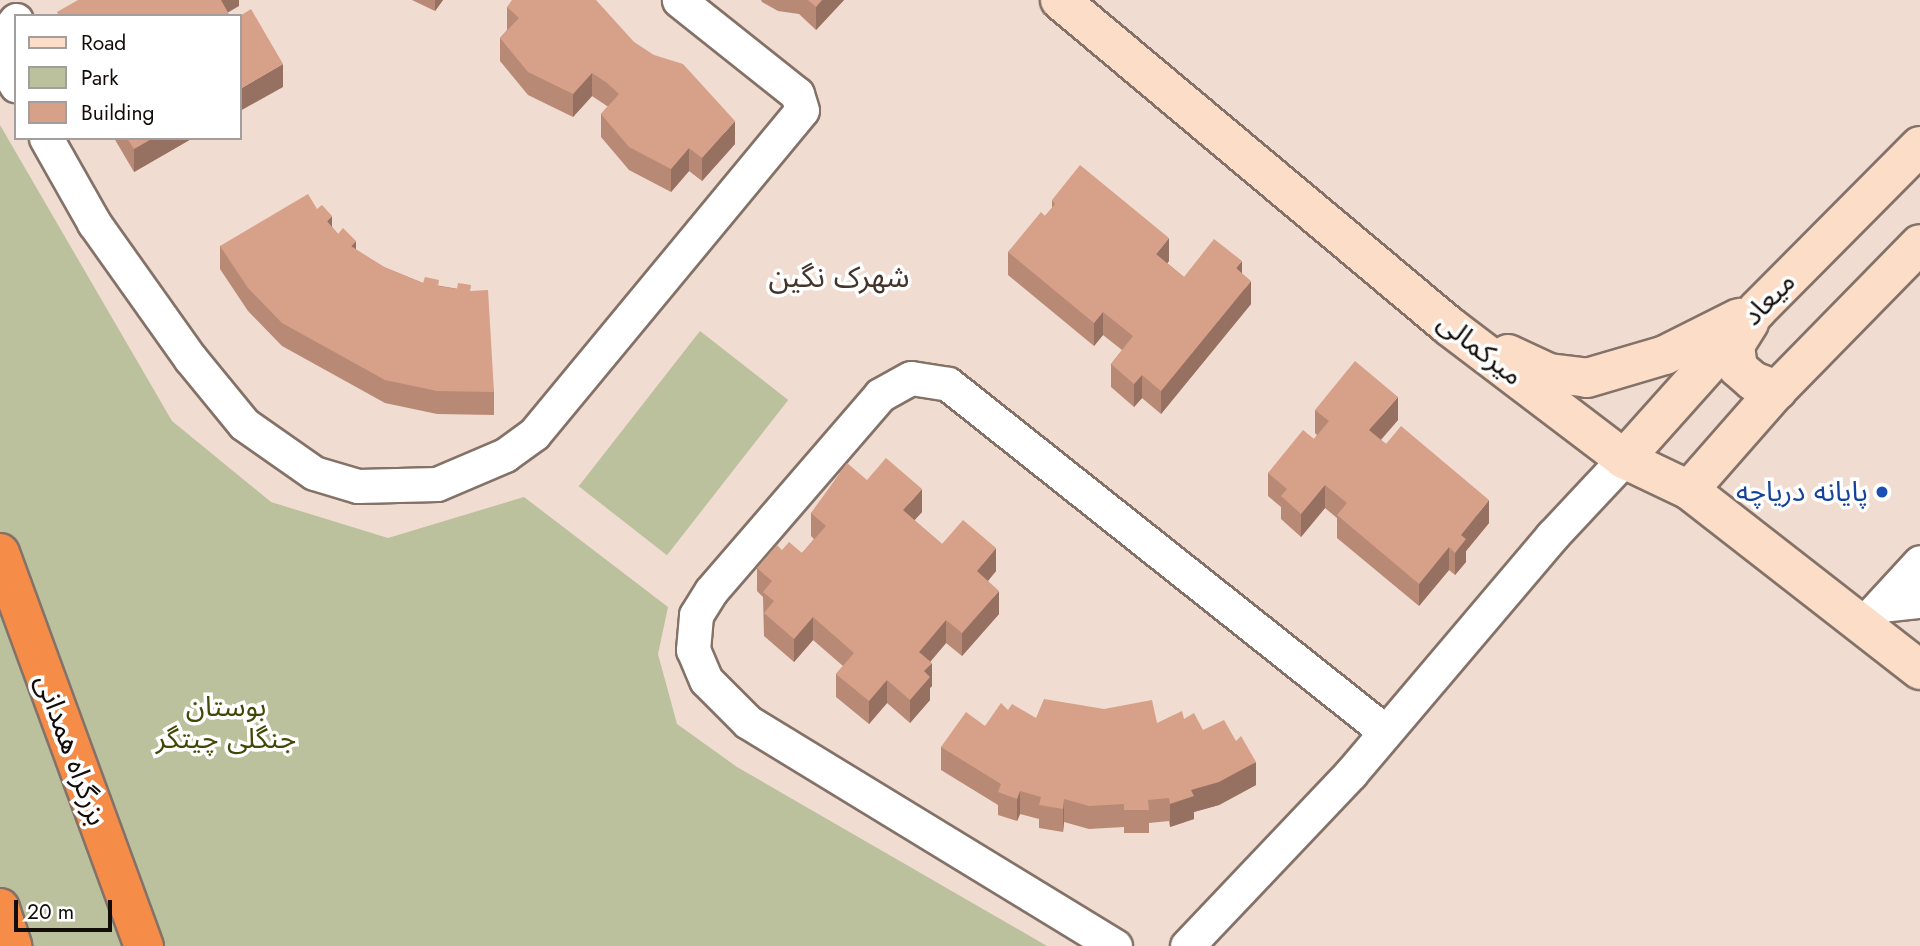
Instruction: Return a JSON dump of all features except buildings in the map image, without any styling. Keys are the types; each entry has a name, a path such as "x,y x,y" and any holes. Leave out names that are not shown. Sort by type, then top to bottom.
{"highway":[{"name":"بزرگراه همدانی","path":"0,553 144,946"},
{"path":"0,908 12,946"}],"street":[{"path":"21,14 32,0"},
{"path":"47,140 94,223 190,358 244,424 314,473 358,486 437,484 505,455 534,434 802,110 797,94 679,0"},
{"name":"میرکمالی","path":"1060,0 1449,326 1624,458 1689,490 1872,615 1920,670"},
{"path":"14,23 9,29 6,68 14,82"},
{"name":"میعاد","path":"1624,458 1757,310 1920,146"},
{"path":"1689,490 1777,390 1920,244"},
{"path":"1449,326 1549,373 1587,378 1665,355 1757,310"},
{"path":"1757,310 1735,345 1738,368 1753,382 1777,390"},
{"path":"1115,946 748,722 706,680 693,650 696,615 711,591 880,395 912,378 948,384 1386,732"},
{"path":"1187,946 1386,732 1552,536 1624,458"},
{"path":"1872,615 1920,562"},
{"path":"1872,615 1920,601"}],"green space":[{"name":"بوستان جنگلی چیتگر","path":"0,125 172,421 271,502 388,538 524,497 668,607 658,654 677,724 737,767 1047,946 0,946"},
{"path":"700,331 788,400 667,555 579,486"}],"place":[{"name":"پایانه دریاچه","path":"1882,492"}],"district":[{"name":"شهرک نگین","path":"839,277"}]}
